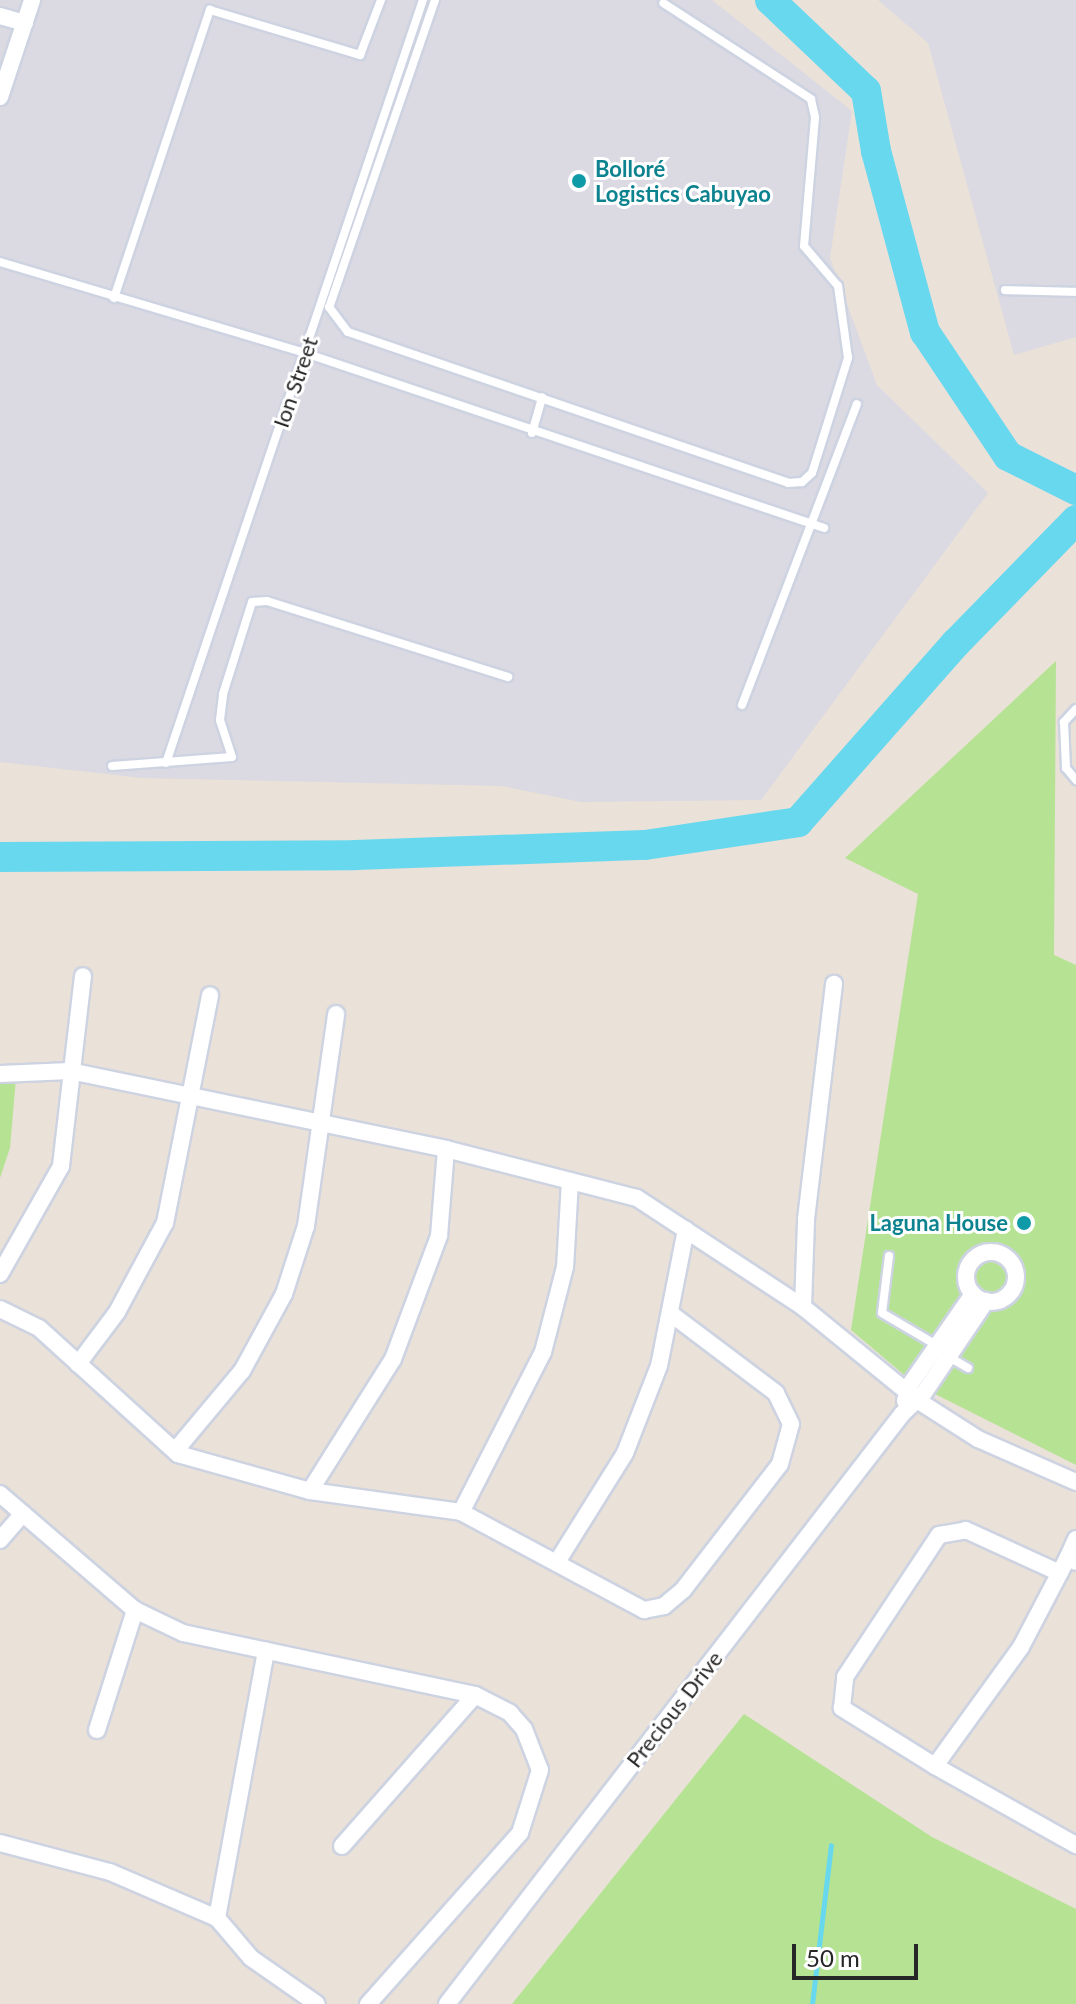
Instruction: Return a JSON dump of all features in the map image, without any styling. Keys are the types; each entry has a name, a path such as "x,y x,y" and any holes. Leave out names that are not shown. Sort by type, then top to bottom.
{"street":[{"path":"0,97 32,0"},
{"path":"0,16 25,23"},
{"path":"0,1274 61,1166 83,976"},
{"path":"803,1307 806,1219 834,984"},
{"path":"78,1364 117,1312 165,1223 193,1097 210,995"},
{"path":"175,1451 242,1371 284,1294 306,1226 336,1014"},
{"path":"0,1074 70,1071 446,1149 637,1198 803,1307 912,1397 978,1439 1076,1482"},
{"path":"310,1491 393,1359 439,1236 446,1149"},
{"path":"461,1512 543,1352 565,1267 570,1181"},
{"path":"557,1562 625,1453 659,1366 686,1230"},
{"name":"Precious Drive","path":"447,2004 902,1414 980,1297"},
{"path":"0,1309 39,1328 175,1451 310,1491 461,1512 644,1610 664,1606 683,1590 780,1464 791,1424 776,1393 671,1314"},
{"path":"0,1494 135,1610 183,1633 475,1695 510,1713 534,1749 540,1770 530,1813 520,1833 368,2004"},
{"path":"0,1540 23,1514"},
{"path":"1060,1573 966,1530 939,1535 845,1677 842,1708 935,1766 1076,1845"},
{"path":"935,1766 1021,1647 1060,1573 1072,1560 1076,1539"},
{"path":"97,1730 135,1610"},
{"path":"217,1918 266,1650"},
{"path":"342,1846 475,1695"},
{"path":"0,1843 110,1872 217,1918 251,1958 317,2004"}],"lane":[{"path":"114,298 210,10 360,55 381,0"},
{"name":"Ion Street","path":"166,763 423,0"},
{"path":"435,0 329,307 348,332 788,483 802,482 812,473 848,358 838,286 804,246 815,117 811,99 663,3"},
{"path":"0,262 305,353 532,433 824,528"},
{"path":"1005,290 1076,292"},
{"path":"532,433 542,397"},
{"path":"742,705 808,523 857,404"},
{"path":"112,766 232,757 220,720 223,694 252,602 267,601 508,677"},
{"path":"1076,709 1064,722 1066,768 1076,780"},
{"path":"889,1256 882,1313 968,1368"}],"shaded area":[{"path":"0,0 712,0 852,111 830,258 877,385 988,493 761,800 581,802 502,786 142,778 0,762"},
{"path":"878,0 1076,0 1076,337 1014,355 928,43"}],"green space":[{"path":"1056,661 1054,955 1076,965 1076,1465 933,1393 989,1310 962,1294 909,1379 851,1330 918,894 845,858"},
{"path":"16,1078 10,1148 0,1178 0,1079"},
{"path":"744,1714 932,1837 1076,1909 1076,2004 512,2004"}],"waterway":[{"path":"770,0 866,91 876,151 925,332 1008,456 1076,490"},
{"path":"0,857 355,855 645,845 798,822 956,643 1076,520"},
{"path":"812,2004 831,1845"}],"place":[{"name":"Bolloré Logistics Cabuyao","path":"579,181"},
{"name":"Laguna House","path":"1024,1223"}]}
